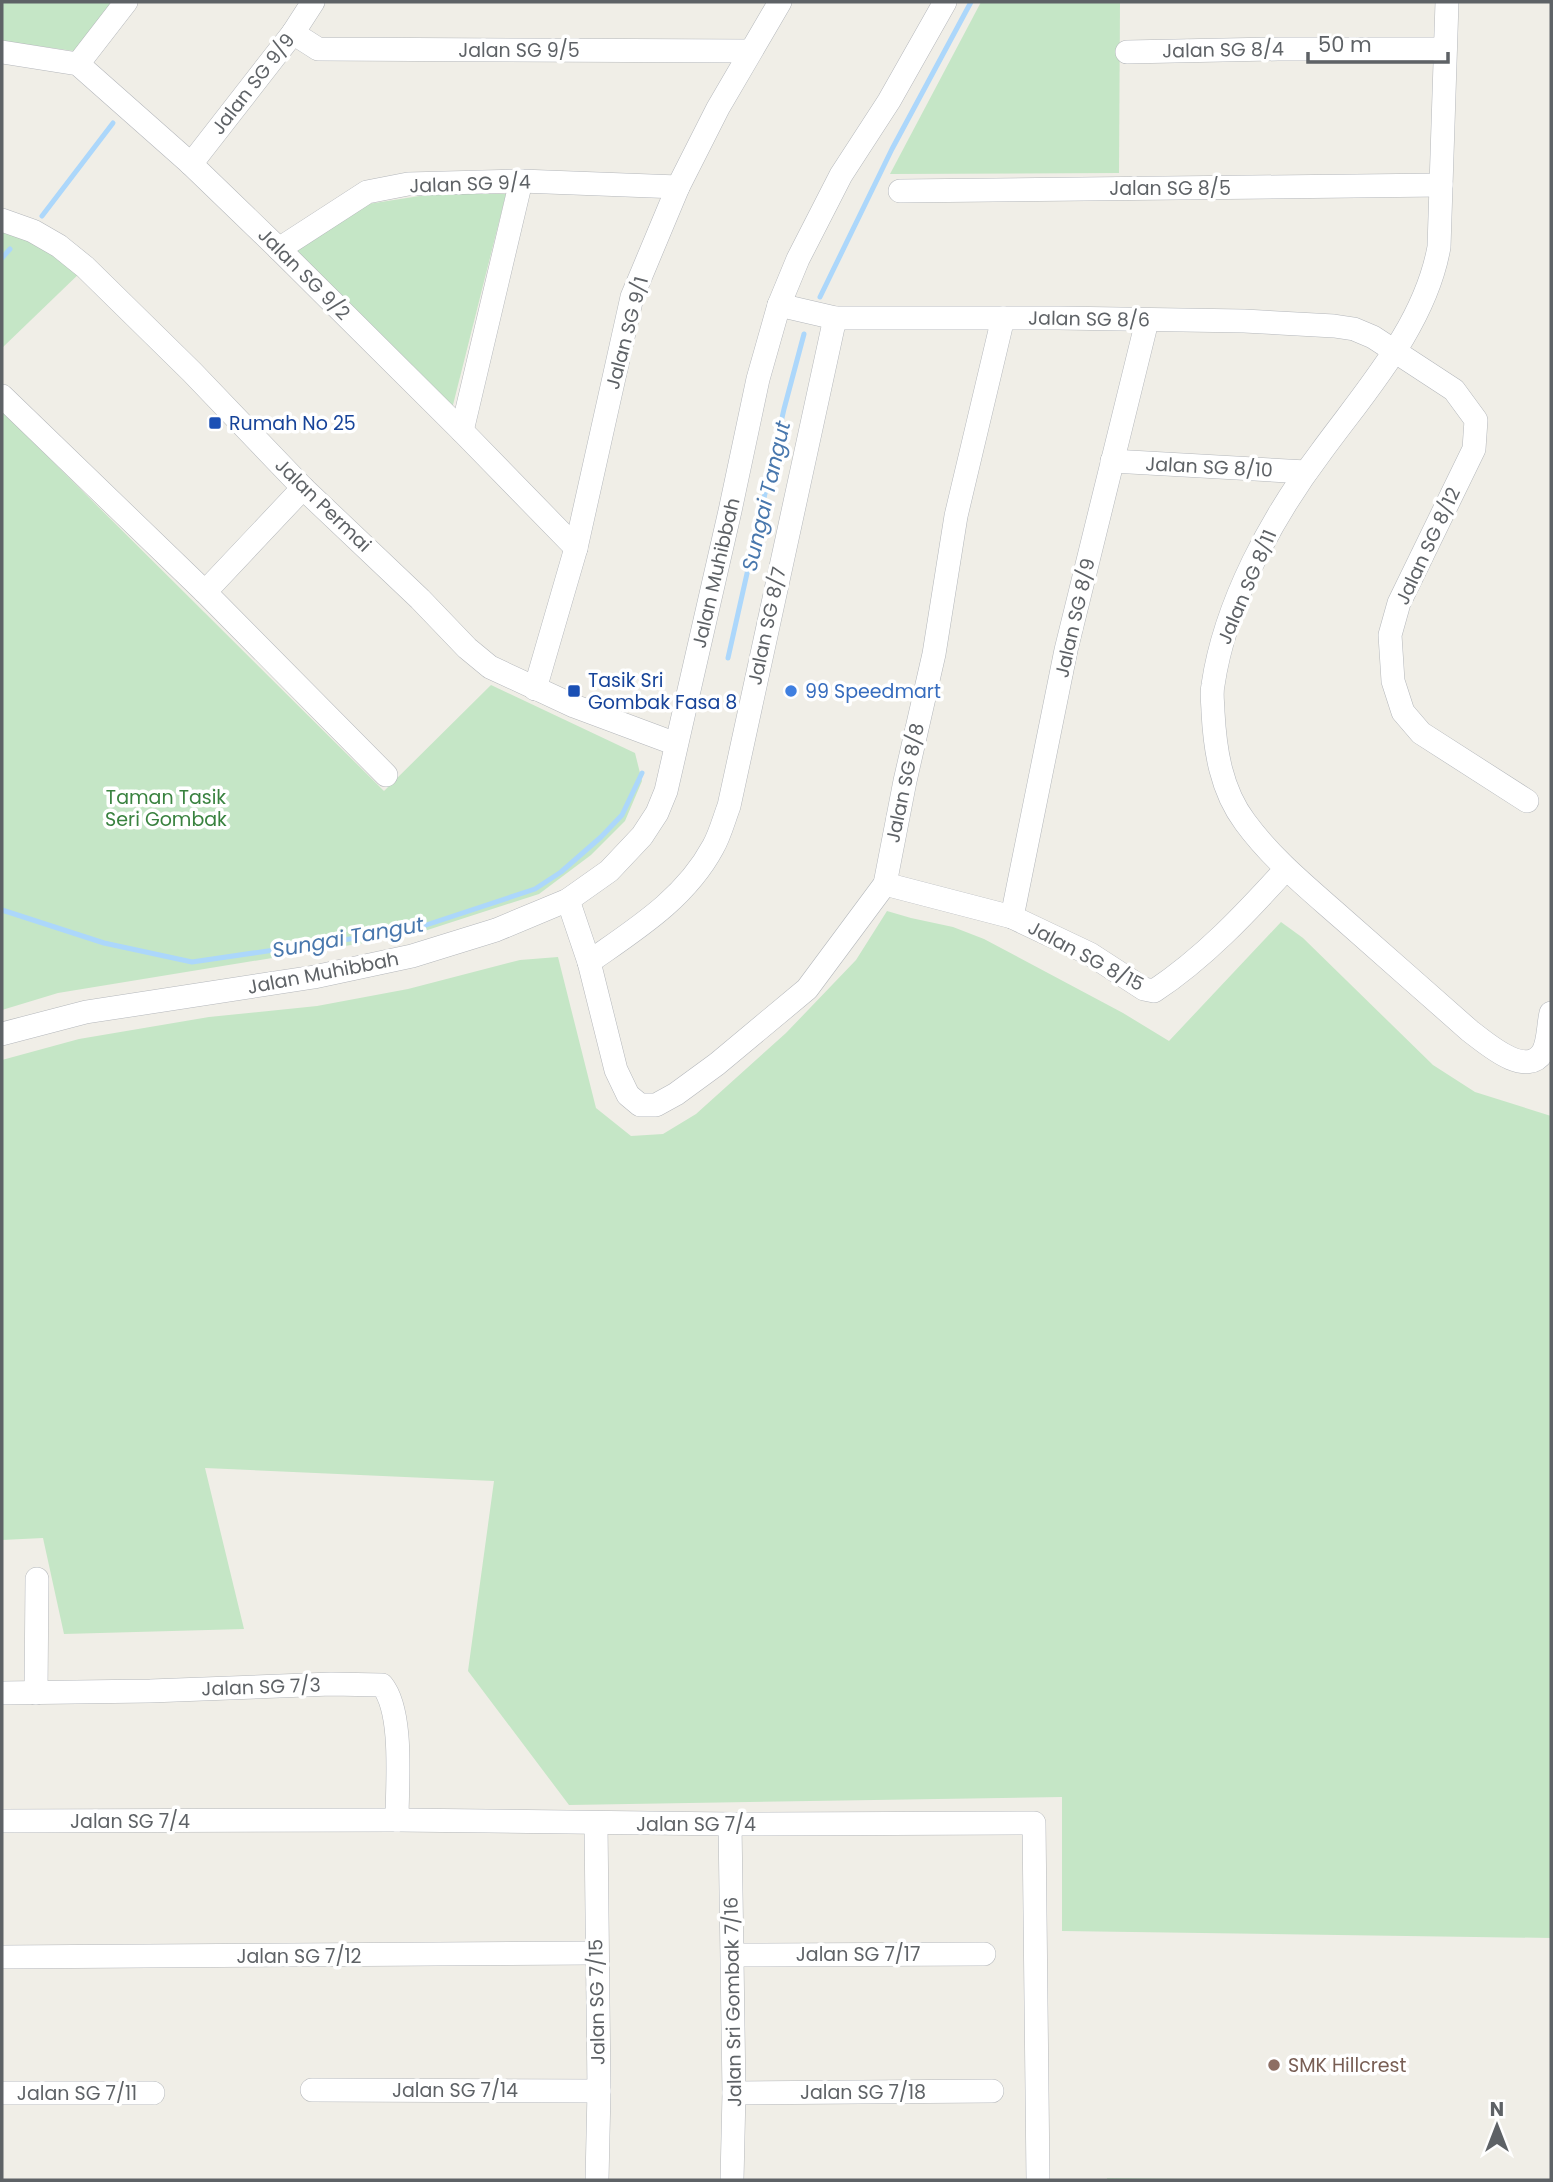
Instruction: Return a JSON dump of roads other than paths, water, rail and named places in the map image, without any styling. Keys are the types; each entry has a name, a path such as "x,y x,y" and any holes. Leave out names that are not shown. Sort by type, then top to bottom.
{"street":[{"path":"2,52 78,64 126,2"},
{"name":"Jalan SG 9/9","path":"191,164 293,33 313,2"},
{"name":"Jalan SG 9/1","path":"535,689 576,548 632,297 678,187 750,51 780,2"},
{"name":"Jalan Muhibbah","path":"2,1034 86,1012 314,977 412,956 496,929 568,900 609,871 642,836 657,813 666,792 758,379 779,305 798,259 841,175 889,102 944,2"},
{"name":"Jalan SG 8/11","path":"1447,2 1439,247 1431,283 1395,351 1306,472 1258,554 1227,625 1212,688 1217,756 1231,798 1244,821 1286,869 1470,1031 1501,1053 1523,1062 1536,1059 1545,1046 1551,1013"},
{"name":"Jalan SG 9/5","path":"293,33 318,49 750,51"},
{"name":"Jalan SG 8/4","path":"1127,52 1445,49"},
{"name":"Jalan SG 9/2","path":"78,64 191,164 279,249 576,548"},
{"path":"462,431 521,181"},
{"name":"Jalan SG 9/4","path":"279,249 366,192 408,184 521,181 678,187"},
{"name":"Jalan SG 8/5","path":"900,191 1441,185"},
{"name":"Jalan Permai","path":"2,220 33,231 59,246 85,267 192,372 303,488 420,599 467,648 490,667 619,724 676,744"},
{"name":"Jalan SG 8/6","path":"779,305 835,318 1244,321 1334,326 1364,332 1395,351"},
{"name":"Jalan SG 8/7","path":"589,962 659,912 687,886 714,846 729,806 835,318"},
{"name":"Jalan SG 8/8","path":"589,962 616,1070 628,1095 640,1104 664,1102 717,1064 794,1002 807,989 885,884 934,654 956,516 1003,318"},
{"name":"Jalan SG 8/9","path":"1012,917 1066,650 1147,321"},
{"name":"Jalan SG 8/12","path":"1395,351 1454,390 1476,420 1477,432 1474,449 1399,603 1390,635 1393,681 1402,712 1421,733 1528,800"},
{"path":"2,396 205,592 386,775"},
{"name":"Jalan SG 8/10","path":"1112,461 1306,472"},
{"path":"205,592 303,488"},
{"name":"Jalan SG 8/15","path":"885,884 1012,917 1090,954 1144,989 1154,991 1180,974 1250,908 1286,869"},
{"path":"568,900 589,962"},
{"path":"36,1693 37,1579"},
{"name":"Jalan SG 7/3","path":"2,1693 382,1685 397,1722 397,1820"},
{"name":"Jalan SG 7/4","path":"2,1821 1034,1823 1038,2180"},
{"name":"Jalan SG 7/15","path":"596,1824 599,2091 597,2180"},
{"name":"Jalan Sri Gombak 7/16","path":"730,1824 734,2093 732,2180"},
{"name":"Jalan SG 7/12","path":"2,1957 596,1953"},
{"name":"Jalan SG 7/17","path":"733,1955 984,1954"},
{"name":"Jalan SG 7/14","path":"312,2090 599,2091"},
{"name":"Jalan SG 7/18","path":"734,2093 992,2091"},
{"name":"Jalan SG 7/11","path":"2,2093 153,2093"}],"waterway":[{"name":"Sungai Tangut","path":"820,297 892,149 971,2"},
{"path":"42,216 113,123"},
{"path":"2,258 10,249"},
{"name":"Sungai Tangut","path":"728,658 784,409 804,334"},
{"name":"Sungai Tangut","path":"2,910 104,943 192,962 411,930 535,889 561,872 622,815 642,773"}],"place":[{"name":"Rumah No 25","path":"215,423"},
{"name":"Tasik Sri Gombak Fasa 8","path":"574,691"},
{"name":"99 Speedmart","path":"791,691"},
{"name":"SMK Hillcrest","path":"1274,2065"}],"park label":[{"name":"Taman Tasik Seri Gombak","path":"166,808"}]}
